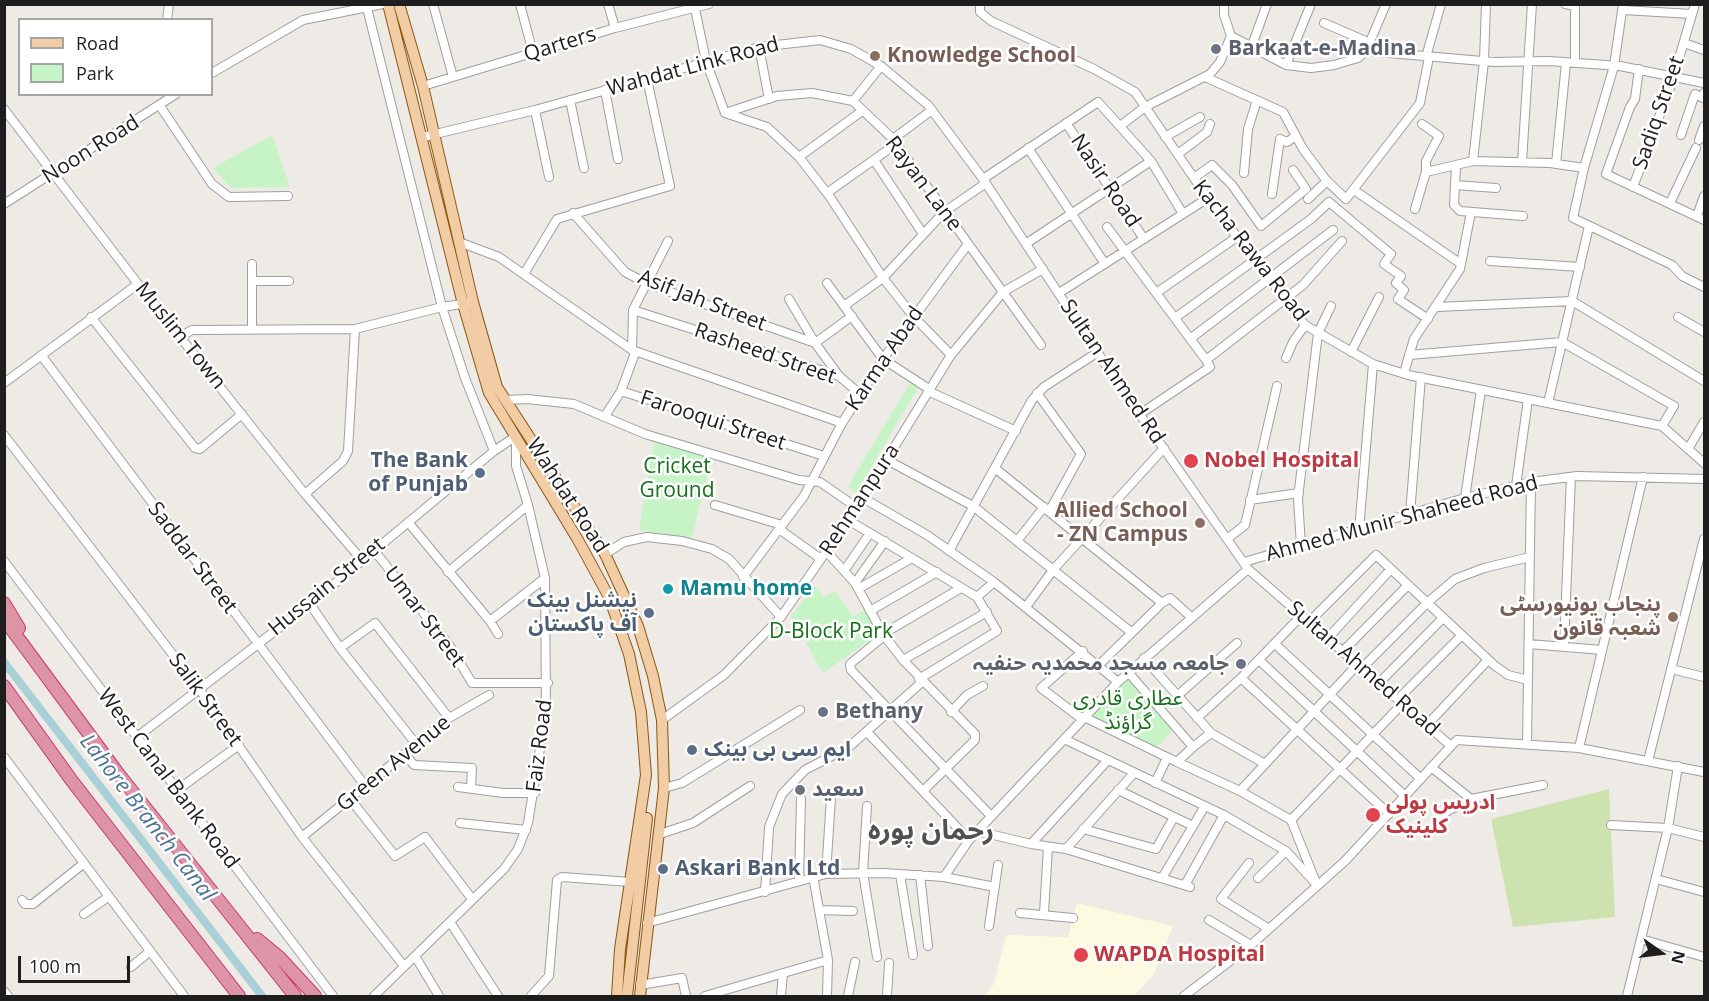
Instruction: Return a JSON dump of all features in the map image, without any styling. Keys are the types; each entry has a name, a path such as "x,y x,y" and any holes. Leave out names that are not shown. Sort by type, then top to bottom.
{"highway":[{"path":"4,603 31,654"},
{"path":"4,619 117,772 295,996"},
{"path":"4,686 80,790 239,996"},
{"path":"238,922 280,958 315,996"}],"main road":[{"name":"Wahdat Road","path":"388,4 468,303 489,393 578,540 609,597 621,626 641,712 646,775 630,882 617,996"},
{"name":"Wahdat Road","path":"399,4 423,86 459,242 468,303 497,387 605,554 638,626 653,676 662,720 664,788 640,996"},
{"path":"516,437 525,430"},
{"path":"627,996 644,854 646,775"}],"street":[{"path":"213,72 303,20 383,4"},
{"path":"433,4 453,77"},
{"path":"520,4 533,53"},
{"path":"608,4 615,28"},
{"name":"Qarters","path":"423,86 672,9 709,4"},
{"name":"Kacha Rawa Road","path":"980,4 980,12 991,21 1094,69 1135,93 1208,198 1305,325 1373,364 1404,373 1662,426"},
{"path":"1224,4 1224,15 1231,36 1286,65 1311,68 1334,65 1358,58 1368,47 1386,4"},
{"path":"1251,48 1267,4"},
{"path":"1286,65 1311,4"},
{"path":"1205,77 1283,112 1296,136 1327,181 1346,199 1420,103 1441,4"},
{"path":"1473,161 1484,62 1486,4"},
{"path":"1522,162 1532,4"},
{"path":"1556,164 1577,5 1565,4"},
{"name":"Sadiq Street","path":"1634,187 1684,43 1695,4"},
{"path":"694,6 706,61 724,113"},
{"path":"366,7 442,307 465,378 494,451"},
{"path":"1692,14 1623,7 1614,66 1584,168 1573,218 1672,265 1682,276 1704,287"},
{"path":"1324,23 1368,47 1428,57 1484,62 1614,66 1673,75 1704,83"},
{"path":"1119,126 1145,108 1205,77 1220,62 1231,36"},
{"name":"Wahdat Link Road","path":"423,137 536,110 759,47 796,41 835,42 881,66 932,110 985,181 1043,269"},
{"path":"1684,43 1704,50"},
{"path":"759,47 769,99"},
{"path":"724,113 769,99 812,93 852,101 881,66"},
{"path":"1639,69 1635,99 1606,173 1701,218 1704,196"},
{"path":"524,274 557,219 670,186 647,79"},
{"path":"605,90 618,159"},
{"path":"1681,135 1695,94 1703,98 1704,93"},
{"name":"Noon Road","path":"4,204 173,96"},
{"path":"570,100 584,168"},
{"path":"1244,173 1248,129 1257,100"},
{"name":"Rayan Lane","path":"852,101 894,142 1041,345"},
{"path":"844,306 883,278 944,212 1028,148 1098,102 1151,161 1183,214"},
{"path":"160,106 212,184 229,197 288,196"},
{"name":"Muslim Town","path":"4,109 180,337 305,494 361,559"},
{"path":"536,110 549,177"},
{"path":"827,193 874,160 932,110"},
{"path":"799,157 862,111"},
{"path":"724,113 767,127 799,157 827,193 883,278 913,316 951,355"},
{"path":"1165,137 1200,117"},
{"name":"Nasir Road","path":"1066,123 1144,238"},
{"path":"1178,154 1207,132 1210,124"},
{"path":"1415,209 1426,172 1426,161 1439,136 1422,124"},
{"path":"1670,203 1704,126"},
{"path":"1272,194 1280,139 1287,142 1296,136"},
{"path":"1028,148 1105,264"},
{"path":"874,160 923,234"},
{"path":"1027,243 1151,161"},
{"path":"1426,172 1473,161 1556,164 1584,168"},
{"path":"1194,178 1212,165 1232,185 1261,226 1306,189 1293,170"},
{"path":"1456,166 1454,205 1460,211 1522,216"},
{"path":"1308,199 1327,181"},
{"path":"1455,185 1496,188"},
{"path":"1354,190 1461,264"},
{"path":"1059,293 1208,198"},
{"path":"1175,318 1311,219 1329,202 1391,254 1384,264 1401,276 1396,283 1404,290 1398,299 1428,320"},
{"path":"1404,373 1414,339 1437,307 1461,264 1471,212"},
{"name":"Asif Jah Street","path":"573,213 625,272 648,284 815,343"},
{"path":"1548,403 1589,226"},
{"path":"1107,227 1210,367 1140,414"},
{"path":"1190,339 1333,230"},
{"path":"1156,293 1237,237"},
{"name":"Farooqui Street","path":"668,241 633,310 632,350 635,353 621,391 824,456"},
{"path":"1206,360 1304,285 1342,241"},
{"path":"459,242 499,257 632,350 842,423"},
{"name":"Karma Abad","path":"743,577 812,481 860,394 913,316 968,244"},
{"path":"1490,261 1580,267"},
{"path":"252,264 252,328"},
{"name":"Rehmanpura","path":"662,720 724,675 781,617 863,498 951,355 1002,292 1043,269"},
{"name":"Sultan Ahmed Rd","path":"1043,269 1246,566"},
{"path":"252,281 289,281"},
{"path":"827,283 884,359 929,390 1016,431"},
{"path":"4,383 138,284"},
{"path":"1351,352 1379,297"},
{"path":"789,299 815,343 839,376"},
{"path":"1437,307 1572,301 1704,381"},
{"path":"180,337 192,330 355,329 442,307 468,303"},
{"path":"1301,546 1299,493 1318,333 1331,306"},
{"name":"Rasheed Street","path":"633,310 839,376 860,394"},
{"path":"815,343 852,316"},
{"path":"91,317 195,448 200,449 242,414"},
{"path":"1678,317 1704,332"},
{"path":"1286,358 1293,342 1305,325"},
{"path":"305,494 343,461 348,451 355,329"},
{"path":"1409,355 1562,342 1674,406 1662,426 1704,463"},
{"path":"949,551 1037,393 1098,352"},
{"name":"Saddar Street","path":"40,356 366,787"},
{"path":"1359,530 1373,364"},
{"path":"1410,514 1422,377"},
{"path":"1227,539 1245,525 1277,386"},
{"path":"1465,498 1481,390"},
{"path":"605,416 621,391"},
{"path":"1017,541 1047,508 1081,454 1037,393"},
{"path":"506,400 526,399 574,404 645,434 799,480 820,482 856,507"},
{"path":"1516,486 1528,399"},
{"path":"1688,449 1704,423"},
{"name":"Salik Street","path":"4,435 200,690 303,837 404,966"},
{"name":"Hussain Street","path":"137,737 310,604 373,549 494,451 516,437"},
{"name":"Faiz Road","path":"374,996 504,869 518,849 526,830 535,793 548,683 545,578 528,505 516,466 516,437"},
{"path":"1026,607 1053,570 1164,448"},
{"path":"886,460 973,506 1131,632"},
{"path":"996,469 1162,603"},
{"path":"1564,645 1571,477"},
{"name":"Ahmed Munir Shaheed Road","path":"1246,566 1301,546 1465,498 1531,482 1571,477 1704,479"},
{"path":"1579,748 1642,477"},
{"path":"1527,744 1531,482"},
{"path":"1250,500 1299,493"},
{"path":"863,498 949,551 994,582 1100,664 1118,682"},
{"path":"448,572 528,505"},
{"path":"716,505 781,527 844,570 856,586 884,635 903,660 951,712 975,734 975,740 923,791"},
{"path":"765,892 768,827 782,794 805,770 849,747 891,711 920,680 997,633 977,597 848,520"},
{"path":"408,522 490,621 498,634"},
{"path":"844,570 870,533"},
{"path":"605,554 624,542 647,537 682,541 712,549 729,559 781,617"},
{"path":"1648,761 1671,669 1701,573 1704,539"},
{"path":"856,586 885,541"},
{"name":"Umar Street","path":"373,549 450,645 472,683 548,683"},
{"path":"1309,622 1374,556 1391,569 1488,660 1508,675 1528,680"},
{"path":"1240,791 1330,695 1455,579 1484,568 1530,556"},
{"path":"856,586 912,558"},
{"name":"West Canal Bank Road","path":"4,561 333,996"},
{"path":"944,877 969,840 1083,718 1128,672 1246,566"},
{"name":"Sultan Ahmed Road","path":"1246,566 1451,746 1457,740 1579,748 1704,772"},
{"path":"1328,638 1391,569"},
{"path":"870,611 937,572"},
{"path":"490,621 545,578"},
{"path":"977,597 994,582"},
{"path":"1343,651 1408,585"},
{"path":"961,588 884,635 850,667 991,816"},
{"path":"1100,664 1131,632 1170,598 1191,617"},
{"path":"310,604 340,648 416,744"},
{"path":"903,660 987,612"},
{"path":"1197,718 1241,678 1302,615"},
{"path":"1379,683 1443,618"},
{"path":"340,648 375,623 449,718"},
{"path":"1291,820 1373,735 1400,701 1462,635"},
{"path":"1177,696 1237,643"},
{"path":"1275,644 1421,778"},
{"path":"1529,644 1564,645 1602,650"},
{"path":"1083,651 1041,688 1083,718 1240,791 1291,820 1317,885"},
{"path":"1144,658 1211,733 1265,764"},
{"path":"1259,660 1405,796"},
{"path":"1427,725 1488,660"},
{"path":"1671,669 1704,676"},
{"path":"1128,672 1193,747"},
{"path":"1241,678 1389,814"},
{"path":"951,712 967,695 983,686"},
{"name":"Green Avenue","path":"303,837 449,718 489,695"},
{"path":"664,788 682,783 800,710"},
{"path":"867,732 969,840"},
{"path":"1177,762 1211,733"},
{"path":"1064,739 1224,814 1286,851 1317,885"},
{"path":"176,791 239,745"},
{"path":"1184,996 1251,945 1345,861 1451,746"},
{"path":"405,754 414,765 472,768 471,788"},
{"path":"4,757 184,996"},
{"path":"1155,783 1167,758"},
{"path":"1031,844 1108,760"},
{"path":"1627,996 1668,828 1678,766"},
{"path":"1431,767 1471,800"},
{"path":"1066,849 1134,773"},
{"path":"1440,815 1471,800 1543,785"},
{"path":"660,834 693,823 750,786"},
{"path":"458,787 503,793 535,793"},
{"path":"1118,790 1193,826"},
{"path":"826,874 831,797"},
{"path":"799,880 801,799"},
{"path":"351,800 395,856 425,837 472,899"},
{"path":"867,806 863,873 877,957"},
{"path":"1161,878 1205,806"},
{"path":"977,831 1031,844 1066,849 1188,886 1224,814"},
{"path":"1083,829 1156,849 1174,817"},
{"path":"460,823 526,830"},
{"path":"1611,825 1668,828 1704,837"},
{"path":"1044,913 1048,847"},
{"path":"1258,878 1286,851"},
{"path":"1249,863 1221,899 1269,929"},
{"path":"22,900 25,904 33,904 83,864"},
{"path":"990,926 998,865"},
{"path":"647,923 826,874 920,875 944,877 995,887"},
{"path":"900,874 913,955"},
{"path":"920,875 928,946"},
{"path":"813,876 828,960 827,996"},
{"path":"531,996 549,976 556,880 562,877 630,882"},
{"path":"1656,879 1704,892"},
{"path":"84,914 108,897"},
{"path":"820,910 853,911"},
{"path":"1020,912 1073,918"},
{"path":"1209,920 1251,945"},
{"path":"450,922 498,996"},
{"path":"1641,939 1704,957"},
{"path":"131,967 149,952"},
{"path":"415,956 439,996"},
{"path":"705,996 828,960"},
{"path":"848,996 855,962"},
{"path":"887,996 889,963"},
{"path":"781,996 783,973"},
{"path":"640,985 682,978 686,996"},
{"path":"4,992 8,996"}],"shaded area":[{"name":"WAPDA Hospital","path":"1077,903 1173,926 1154,974 1134,996 984,996 994,984 1006,935 1068,937"}],"green space":[{"path":"272,135 290,187 230,188 213,168"},
{"path":"912,380 919,386 856,493 848,486"},
{"name":"Cricket Ground","path":"654,442 713,456 691,539 639,530"},
{"name":"D-Block Park","path":"815,586 824,597 835,591 853,617 866,609 877,635 823,673 791,616"},
{"name":"عطاری قادری گراؤنڈ","path":"1128,672 1176,727 1153,751 1084,717"},
{"path":"1609,789 1615,917 1513,927 1491,819"}],"waterway":[{"name":"Lahore Branch Canal","path":"4,662 262,996"}],"place":[{"name":"Barkaat-e-Madina","path":"1216,49"},
{"name":"Knowledge School","path":"875,56"},
{"name":"Nobel Hospital","path":"1191,461"},
{"name":"The Bank of Punjab","path":"480,473"},
{"name":"Allied School - ZN Campus","path":"1200,523"},
{"name":"Mamu home","path":"668,589"},
{"name":"نیشنل بینک آف پاکستان","path":"649,613"},
{"name":"پنجاب یونیورسٹی شعبہ قانون","path":"1673,617"},
{"name":"جامعہ مسجد محمدیہ حنفیہ","path":"1241,664"},
{"name":"Bethany","path":"823,712"},
{"name":"ایم سی بی بینک","path":"692,750"},
{"name":"سعید","path":"800,790"},
{"name":"ادریس پولی کلینیک","path":"1373,815"},
{"name":"Askari Bank Ltd","path":"663,869"},
{"name":"WAPDA Hospital","path":"1081,955"}],"district":[{"name":"رحمان پورہ","path":"931,831"}]}
